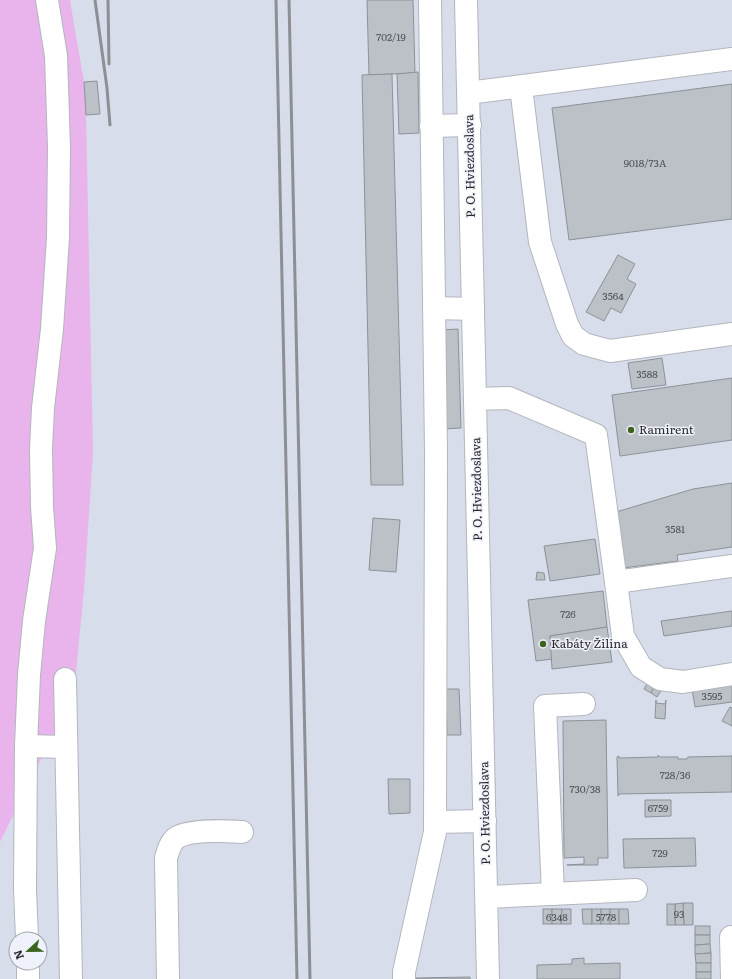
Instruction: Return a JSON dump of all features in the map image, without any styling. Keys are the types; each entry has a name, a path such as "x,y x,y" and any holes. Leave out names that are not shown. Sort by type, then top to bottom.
{"street":[{"path":"27,931 25,889 26,746 34,621 46,548 42,508 41,449 43,408 52,329 58,238 59,147 56,56 47,0"},
{"path":"404,979 404,972 435,832 436,451 430,0"},
{"name":"P. O. Hviezdoslava","path":"466,0 488,979"},
{"path":"468,93 732,59"},
{"path":"521,87 540,242 567,324 574,336 584,344 610,351 732,334"},
{"path":"431,126 470,125"},
{"path":"434,308 473,309"},
{"path":"475,399 509,398 596,435 623,636 641,667 660,679 683,682 732,674"},
{"path":"616,582 732,566"},
{"path":"66,679 71,979"},
{"path":"554,894 545,706 584,704"},
{"path":"26,746 66,747"},
{"path":"435,822 485,822"},
{"path":"168,979 166,858 169,848 176,839 189,833 242,832"},
{"path":"487,897 636,890"},
{"path":"731,937 732,979"}],"shaded area":[{"path":"0,0 70,0 84,82 86,115 93,452 84,590 74,692 0,842"},
{"path":"70,0 732,0 732,979 0,979 0,842 86,115 84,82"}],"building":[{"path":"367,0 413,0 415,73 369,75"},
{"path":"418,72 419,133 399,134 397,74"},
{"path":"392,74 403,485 371,485 362,75"},
{"path":"97,81 100,114 86,115 84,82"},
{"path":"732,84 732,219 569,240 552,108"},
{"path":"618,255 635,264 627,279 636,284 621,313 611,308 604,321 586,312"},
{"path":"458,329 461,428 443,429 440,330"},
{"path":"662,358 666,385 632,389 628,363"},
{"path":"732,378 732,440 620,456 612,395"},
{"path":"732,483 732,547 677,555 678,561 623,568 616,512 693,489"},
{"path":"373,518 400,520 396,572 369,570"},
{"path":"595,539 600,574 550,581 544,546"},
{"path":"537,572 544,573 545,580 536,580"},
{"path":"603,591 607,627 550,636 553,659 536,661 528,600"},
{"path":"732,611 732,626 664,636 661,621"},
{"path":"607,627 612,662 552,669 550,636"},
{"path":"648,682 655,685 651,693 644,689"},
{"path":"732,683 732,702 695,707 692,689"},
{"path":"655,685 662,689 657,697 651,693"},
{"path":"446,689 459,689 461,735 447,735"},
{"path":"656,700 656,703 665,704 666,700 665,719 655,718"},
{"path":"730,707 732,708 732,726 722,721"},
{"path":"606,720 608,858 598,858 598,865 567,865 584,864 584,857 564,858 563,721"},
{"path":"658,755 660,757 678,757 678,759 687,759 688,757 732,756 732,792 619,794 618,796 617,757 658,757"},
{"path":"388,779 410,779 410,813 389,814"},
{"path":"645,800 671,800 671,816 645,817"},
{"path":"695,838 696,866 624,868 623,839"},
{"path":"683,903 693,903 693,925 684,925"},
{"path":"683,903 684,925 675,925 675,904"},
{"path":"667,904 675,904 675,925 667,925"},
{"path":"543,909 552,909 552,924 543,924"},
{"path":"552,909 562,909 561,924 552,924"},
{"path":"562,909 571,909 571,924 561,924"},
{"path":"582,909 592,909 592,924 583,924"},
{"path":"592,909 601,909 601,924 592,924"},
{"path":"601,909 610,909 610,924 601,924"},
{"path":"610,909 619,909 619,924 610,924"},
{"path":"619,909 628,909 629,924 619,924"},
{"path":"695,926 710,926 710,935 695,935"},
{"path":"695,935 710,935 710,944 695,945"},
{"path":"710,944 711,953 695,954 695,945"},
{"path":"711,953 711,963 696,963 695,954"},
{"path":"584,958 584,964 620,963 620,979 537,979 537,965 572,964 572,959"},
{"path":"696,963 711,963 711,972 696,972"},
{"path":"696,972 711,972 711,979 696,979"},
{"path":"470,977 470,979 416,979 416,978"}],"railway":[{"path":"95,0 107,88 110,125"},
{"path":"108,0 109,64"},
{"path":"276,0 297,979"},
{"path":"289,0 310,979"}],"place":[{"name":"Ramirent","path":"631,430"},
{"name":"Kabáty Žilina","path":"543,644"}]}
